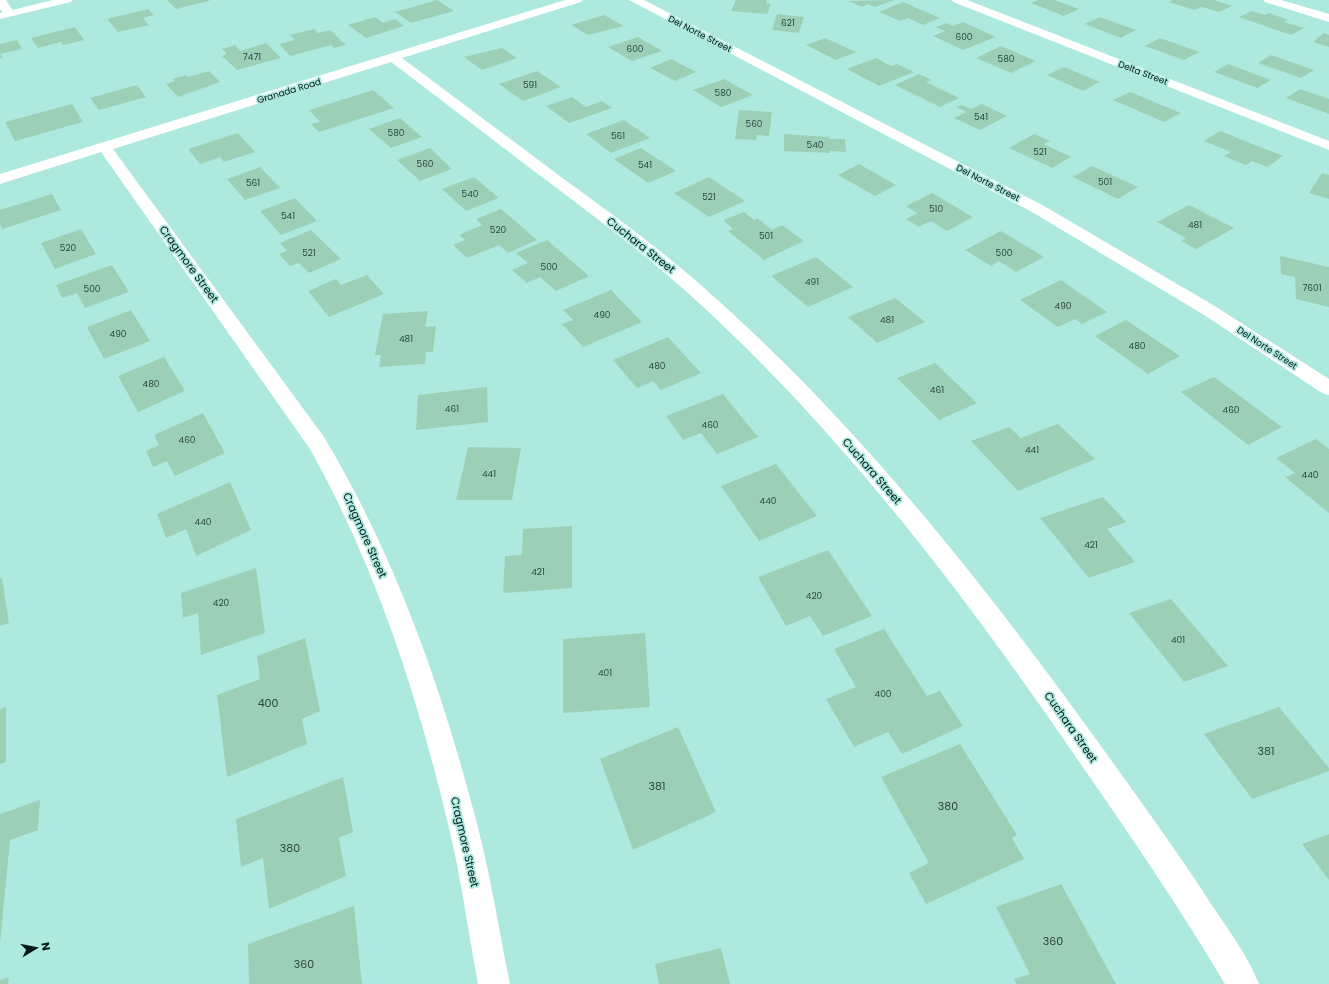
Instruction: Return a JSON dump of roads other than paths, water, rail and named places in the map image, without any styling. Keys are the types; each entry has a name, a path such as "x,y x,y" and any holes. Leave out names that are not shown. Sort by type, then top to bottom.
{"street":[{"path":"0,0 5,15 67,0"},
{"name":"Granada Road","path":"0,180 577,0"},
{"name":"Del Norte Street","path":"635,0 1038,209 1206,309 1329,388"},
{"name":"Delta Street","path":"957,0 1329,146"},
{"path":"1269,0 1329,18"},
{"name":"Cuchara Street","path":"394,58 664,262 712,304 772,361 828,420 899,502 976,597 1062,712 1209,926 1243,984"},
{"name":"Cragmore Street","path":"104,147 317,443 344,488 389,589 427,695 463,825 494,984"}]}
